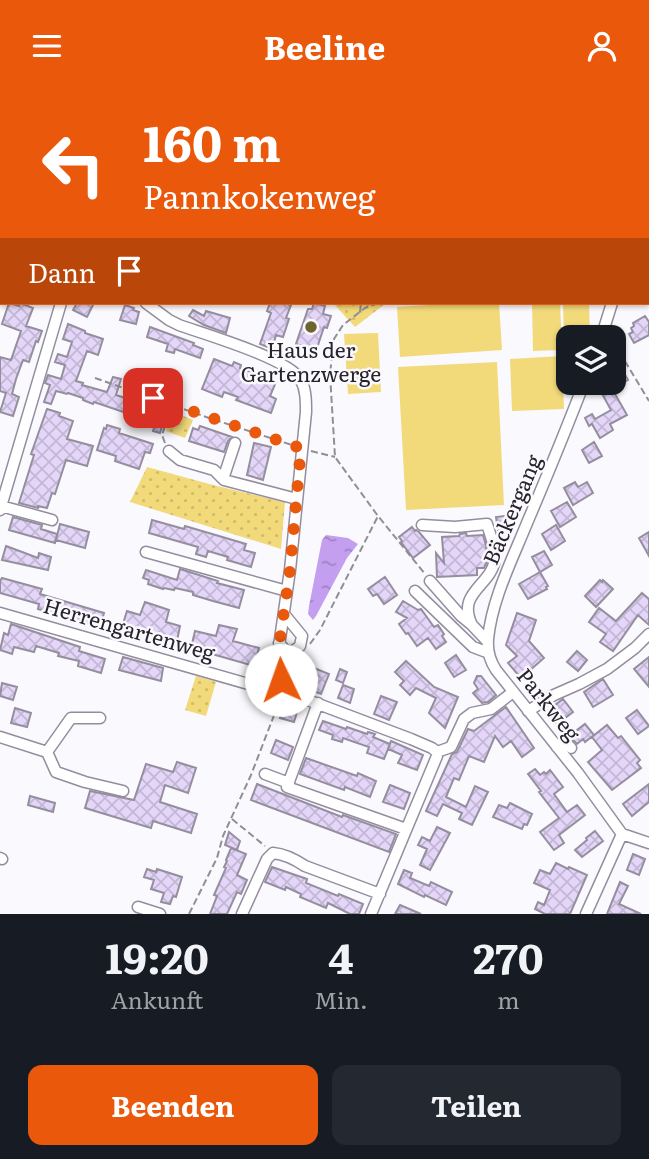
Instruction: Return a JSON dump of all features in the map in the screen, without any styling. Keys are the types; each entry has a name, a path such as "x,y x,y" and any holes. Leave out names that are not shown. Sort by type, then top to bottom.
{"street":[{"path":"52,520 1,508 60,305"},
{"path":"149,305 178,325 268,358 292,370 300,380 306,397 287,591 277,660 282,686"},
{"path":"605,325 611,305"},
{"name":"Bäckergang","path":"489,653 488,642 497,600 580,395"},
{"path":"223,479 235,443"},
{"path":"169,451 180,460 215,470 223,479 297,499"},
{"path":"422,525 455,527 487,524 495,557 483,583 470,597 468,612 472,625"},
{"path":"146,552 287,591"},
{"path":"430,581 488,642"},
{"name":"Parkweg","path":"415,591 473,647 489,653 492,664 622,834"},
{"name":"Herrengartenweg","path":"0,613 266,689 282,686 297,696 411,739 437,752"},
{"path":"279,643 285,650 292,652 300,646 302,636 284,614"},
{"path":"528,711 607,669 649,634"},
{"path":"371,914 437,752 451,747 464,719 472,713 491,709 513,692"},
{"path":"318,703 287,787 406,829"},
{"path":"47,751 71,718 100,717"},
{"path":"0,737 47,751"},
{"path":"557,747 565,742 571,748"},
{"path":"47,751 56,772 123,791"},
{"path":"265,774 289,783"},
{"path":"586,914 622,834 649,843"},
{"path":"242,914 267,859 274,853 280,853 305,866 380,894"},
{"path":"138,907 160,914"}],"path":[{"path":"360,312 361,305"},
{"path":"373,305 343,325 334,339 330,374 335,457 430,581"},
{"path":"626,363 649,401"},
{"path":"300,380 330,374"},
{"path":"94,378 335,457"},
{"path":"169,451 162,435 173,405"},
{"path":"307,649 320,630 378,516"},
{"path":"189,914 218,857 223,836 251,775 278,705 282,686 301,659"},
{"path":"232,818 274,853"}],"shaded area":[{"path":"335,305 384,305 355,327"},
{"path":"499,305 502,350 400,357 397,307"},
{"path":"532,305 560,305 561,325 556,325 556,350 533,351"},
{"path":"563,305 589,305 590,325 564,325"},
{"path":"378,333 381,392 348,394 344,334"},
{"path":"556,356 556,395 563,395 564,409 512,411 510,359"},
{"path":"497,362 504,505 406,510 398,367"},
{"path":"174,412 193,420 185,438 166,431"},
{"path":"147,467 285,502 281,549 130,502"},
{"path":"196,676 216,682 206,716 185,710"}],"water":[{"path":"326,535 348,538 358,544 347,558 313,620 308,614 309,606 322,540"}],"building":[{"path":"8,305 25,305 33,308 26,326 42,331 29,362 23,360 16,379 12,394 19,397 13,416 0,412 6,393 0,391 0,357 11,360 21,331 2,324"},
{"path":"76,305 93,305 87,317 73,310"},
{"path":"125,305 139,312 136,324 120,320"},
{"path":"269,305 291,305 283,337 276,335 272,349 260,344 271,313 267,311"},
{"name":"Haus der Gartenzwerge","path":"313,305 325,306 323,314 331,316 327,328 324,327 316,351 296,344 308,309 312,309"},
{"path":"193,310 204,316 206,311 230,318 226,333 189,316"},
{"path":"645,316 649,322 649,335 634,343 629,334 633,332 633,323"},
{"path":"68,324 103,339 98,355 87,351 76,381 107,392 113,377 121,379 116,395 167,410 160,433 153,431 156,423 94,402 93,404 68,393 56,391 51,404 44,402 50,385 45,383 48,375 61,379 65,365 55,362 58,354 67,357 72,342 63,339"},
{"path":"150,327 194,343 193,345 203,349 200,358 175,349 174,353 166,351 168,344 147,337"},
{"path":"214,359 232,366 234,362 241,365 240,368 266,374 264,377 276,382 270,396 276,399 271,413 236,400 238,397 224,392 222,397 202,389"},
{"path":"603,395 616,395 627,415 610,424 613,430 600,438 585,418 592,414 595,419 611,410"},
{"path":"47,409 73,421 67,439 93,446 87,466 66,460 55,494 52,493 47,508 38,508 19,503 34,455 31,454"},
{"path":"107,425 120,429 119,433 153,444 150,453 145,452 139,469 115,461 116,456 97,450"},
{"path":"200,426 232,437 224,452 189,441 193,428 198,430"},
{"path":"594,442 602,456 589,463 582,450"},
{"path":"254,443 271,447 263,480 247,475"},
{"path":"575,482 578,487 587,482 593,493 573,505 564,488"},
{"path":"567,502 576,517 560,527 551,511"},
{"path":"504,516 506,528 498,530 496,517"},
{"path":"13,517 42,525 41,529 57,534 55,543 9,530"},
{"path":"152,520 184,529 185,526 246,544 244,550 255,553 251,567 208,551 206,557 196,554 198,547 149,533"},
{"path":"60,524 89,532 85,548 56,540"},
{"path":"556,525 565,541 551,550 542,534"},
{"path":"412,527 430,545 413,558 399,537"},
{"path":"649,532 649,556 639,538"},
{"path":"466,533 467,536 483,535 487,561 484,568 477,568 477,575 437,577 436,553 444,563 442,537"},
{"path":"6,546 38,558 39,553 51,557 48,570 2,560"},
{"path":"544,551 552,565 540,572 532,557"},
{"path":"180,569 244,590 239,608 193,595 193,592 175,588 163,589 148,584 149,580 143,578 146,570 177,580"},
{"path":"540,572 547,589 528,599 519,584"},
{"path":"385,577 397,595 384,604 377,594 373,596 368,589"},
{"path":"2,578 42,589 40,594 104,613 100,627 38,609 39,604 0,593"},
{"path":"600,580 613,589 596,607 585,596"},
{"path":"642,593 649,599 649,625 638,615 613,651 600,642 606,634 589,622 599,608 616,621"},
{"path":"403,601 418,610 421,609 434,627 438,625 446,642 436,649 428,638 417,646 399,624 407,618 396,612"},
{"path":"145,602 169,610 166,622 180,626 177,641 122,627 127,611 140,615"},
{"path":"517,613 536,620 529,641 544,658 521,678 508,663 517,656 506,645"},
{"path":"11,624 80,647 79,651 105,659 101,673 78,666 79,661 58,656 59,653 36,646 34,652 14,647 12,654 0,650 4,633 8,635"},
{"path":"219,625 237,629 233,641 259,648 254,666 191,648 195,631 216,636"},
{"path":"577,651 587,660 578,671 567,662"},
{"path":"456,655 466,670 454,677 445,663"},
{"path":"123,657 163,668 161,681 119,670"},
{"path":"649,657 649,687 634,669"},
{"path":"406,661 434,687 458,697 445,728 429,713 436,698 416,688 410,695 400,685 404,681 395,672"},
{"path":"304,664 329,674 321,694 304,687 308,677 300,674"},
{"path":"340,669 347,672 343,683 336,680"},
{"path":"477,676 481,676 496,695 488,702 482,703 473,693 478,689 474,683"},
{"path":"603,679 613,695 593,707 584,692"},
{"path":"2,683 17,687 13,700 0,696"},
{"path":"343,685 354,689 350,703 338,698"},
{"path":"381,696 397,702 389,720 374,714"},
{"path":"287,698 295,703 294,707 298,709 294,722 280,718"},
{"path":"563,699 573,712 557,724 547,711"},
{"path":"506,707 534,748 522,757 511,741 503,747 495,736 484,762 469,756 459,780 454,778 446,797 466,807 475,786 488,792 472,825 459,819 462,813 443,804 437,816 426,811 452,754 457,752 468,729 474,731"},
{"path":"15,708 31,713 27,727 11,723"},
{"path":"637,710 649,726 638,734 626,718"},
{"path":"323,721 346,729 347,727 375,734 373,737 390,744 384,759 367,753 369,747 343,738 342,742 332,739 333,735 319,730"},
{"path":"585,724 594,735 577,744 569,736"},
{"path":"607,725 618,738 621,736 640,760 637,763 641,768 612,790 588,762 602,750 592,737"},
{"path":"276,740 293,747 288,760 271,753"},
{"path":"391,741 423,755 417,770 398,763 402,755 388,749"},
{"path":"306,758 376,781 370,797 300,774"},
{"path":"177,762 196,768 188,793 165,785 160,802 197,814 191,833 153,821 151,828 85,808 90,791 134,800 146,764 173,772"},
{"path":"535,769 540,775 550,770 563,787 554,794 567,812 577,805 585,815 559,835 564,843 554,850 540,832 559,818 528,774"},
{"path":"257,784 342,817 343,815 396,834 389,852 251,800"},
{"path":"649,784 649,802 632,816 623,804"},
{"path":"390,785 410,793 404,809 383,802"},
{"path":"30,796 55,803 53,812 28,805"},
{"path":"510,803 532,814 522,829 493,817 499,805 507,808"},
{"path":"437,827 450,833 430,870 420,865 427,849 418,845 422,837 430,841"},
{"path":"595,831 603,841 582,857 575,850"},
{"path":"229,832 240,841 237,850 225,845"},
{"path":"231,848 246,854 237,875 247,880 241,894 237,892 227,914 210,914 217,896 214,895 226,868 224,867"},
{"path":"633,854 645,859 639,875 627,870"},
{"path":"556,863 587,875 570,914 545,914 535,909 538,902 544,905 550,890 534,883 540,870 550,874"},
{"path":"272,867 363,904 359,914 350,914 328,903 326,908 300,897 301,894 286,887 285,890 265,882"},
{"path":"147,869 156,872 157,869 182,877 176,897 173,896 170,904 161,902 164,893 151,889 154,880 144,877"},
{"path":"404,870 412,873 410,878 429,886 431,882 452,892 446,905 398,884"},
{"path":"620,882 628,886 619,904 641,914 607,914"},
{"path":"400,905 421,914 395,914"}],"place":[{"name":"Haus der Gartenzwerge","path":"311,327"}],"route":[{"path":"153,398 301,448 290,570 277,660 281,680"}]}
